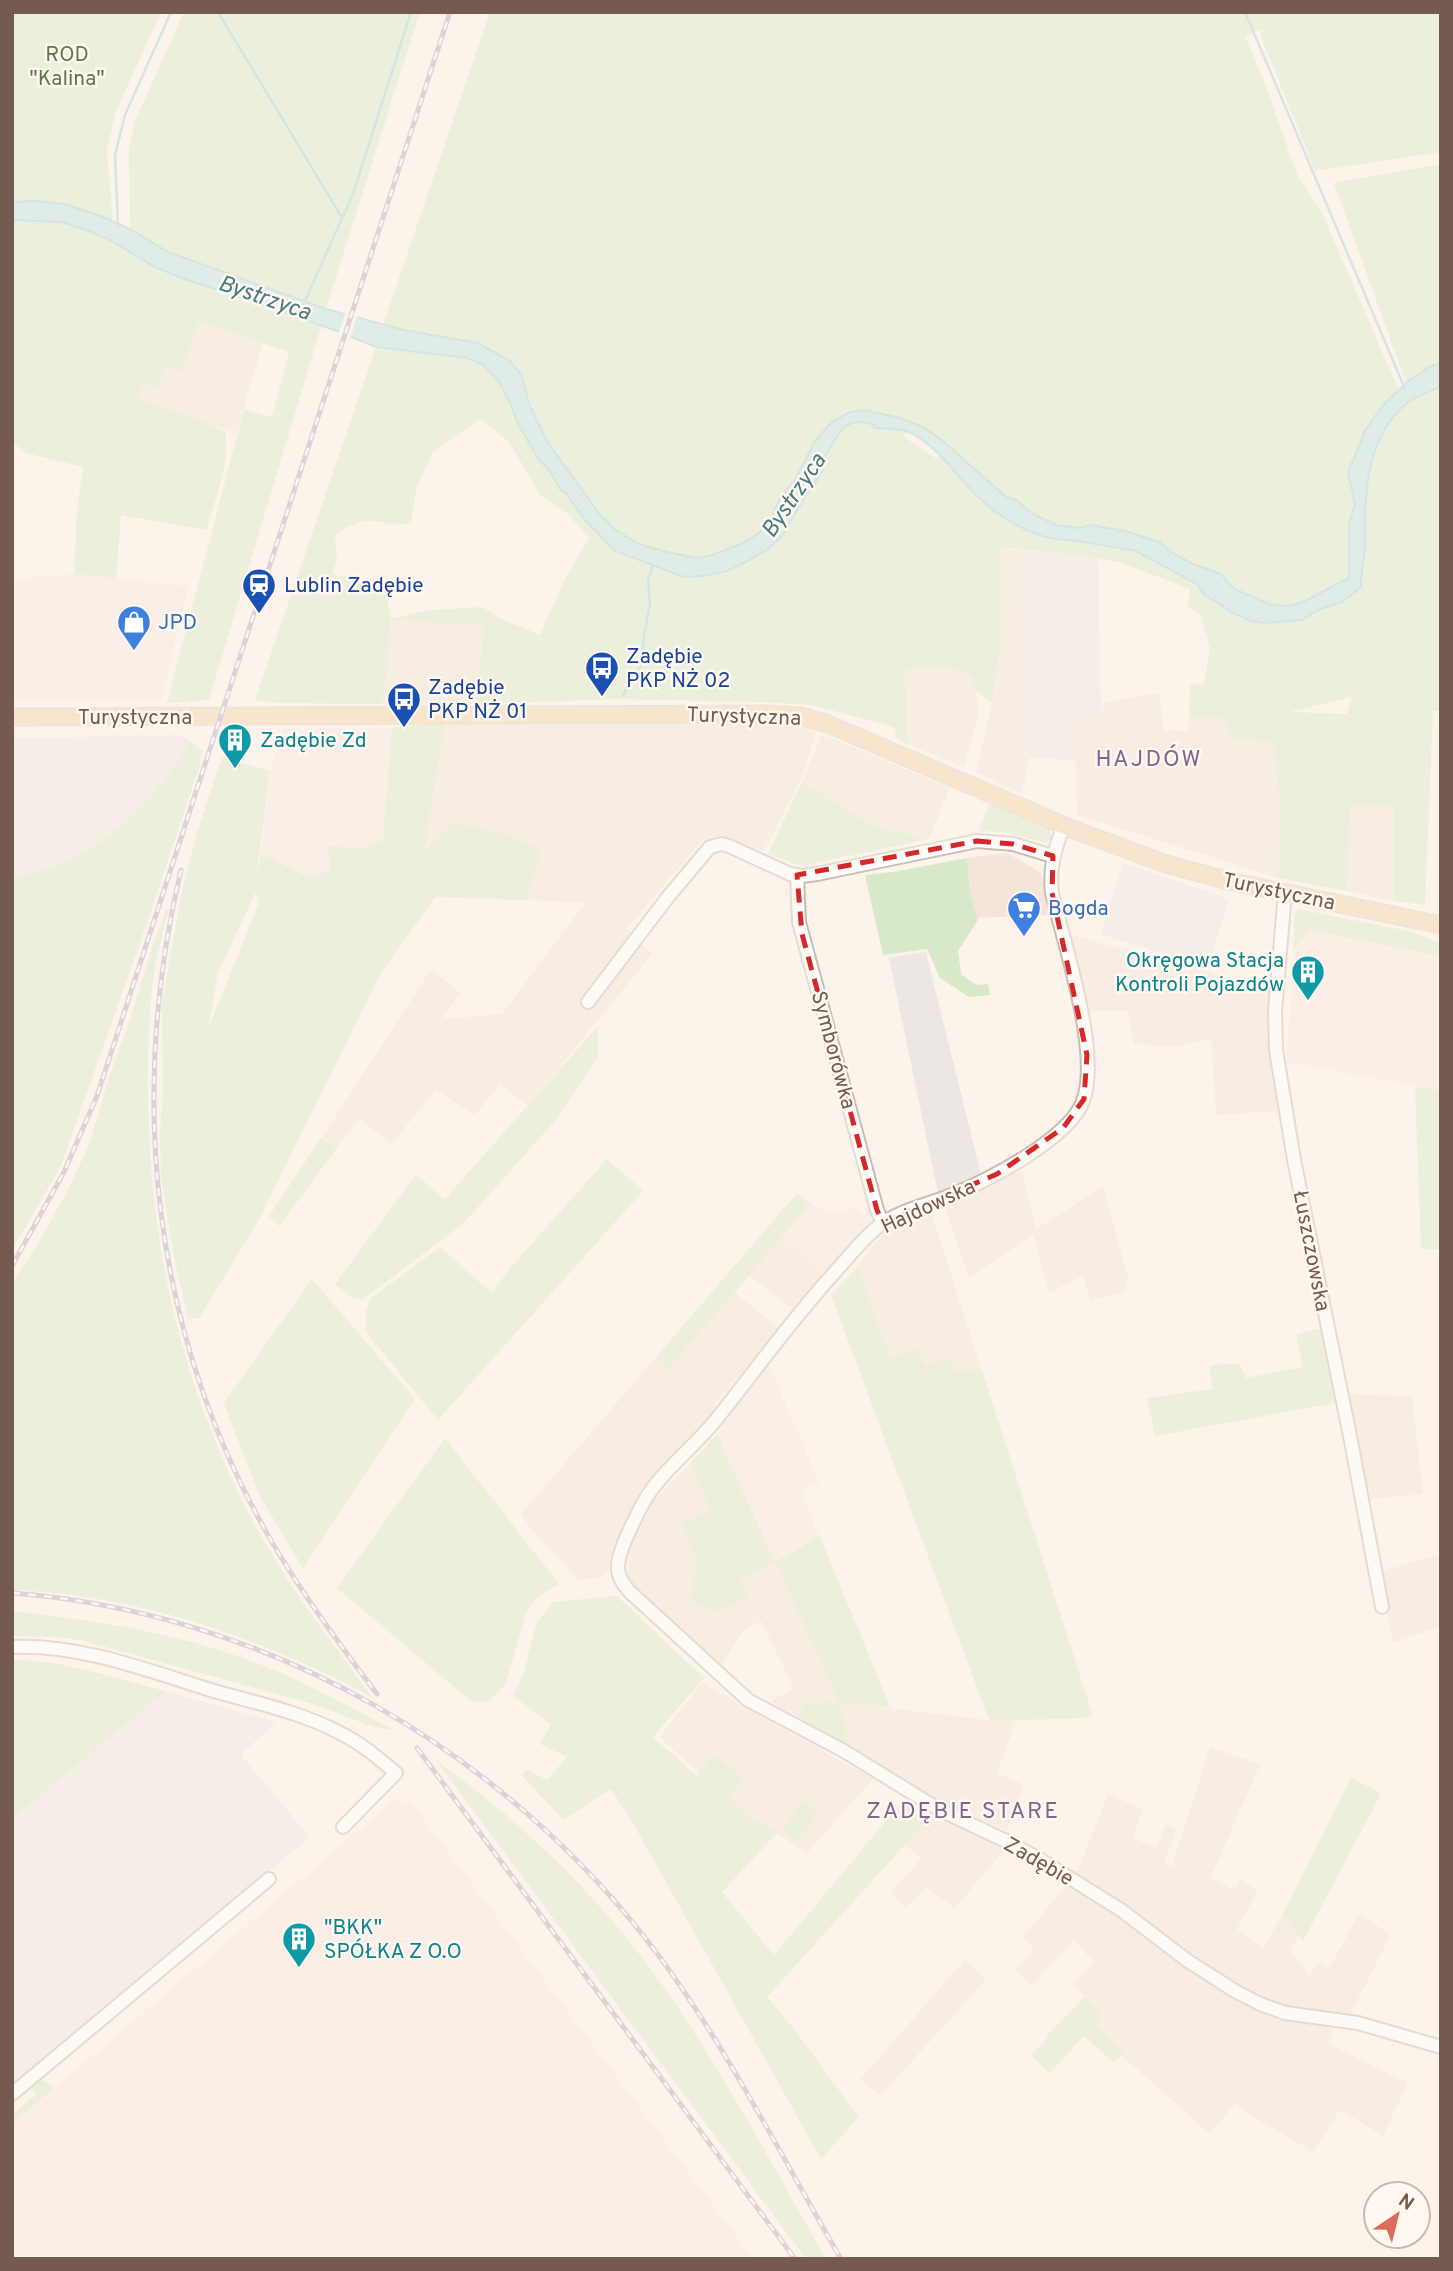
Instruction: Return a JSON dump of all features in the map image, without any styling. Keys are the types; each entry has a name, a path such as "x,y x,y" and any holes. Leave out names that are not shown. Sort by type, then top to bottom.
{"main road":[{"name":"Turystyczna","path":"12,717 787,715 820,721 856,735 1064,825 1166,864 1228,881 1441,925"}],"street":[{"name":"Hajdowska","path":"630,1592 618,1570 631,1528 648,1495 715,1420 820,1288 857,1247 883,1223 997,1174 1026,1156 1063,1128 1084,1099 1088,1076 1085,1041 1073,975 1052,893 1050,873 1064,825"},
{"path":"588,1002 667,897 710,847 722,844 729,846 797,876 977,841 1013,844 1053,856"},
{"name":"Symborówka","path":"797,876 797,912 802,934 877,1210 883,1223"},
{"name":"Łuszczowska","path":"1285,892 1275,1011 1276,1050 1294,1160 1352,1441 1381,1607"},
{"name":"Zadębie","path":"630,1592 748,1700 844,1751 938,1809 1041,1860 1128,1914 1188,1961 1250,1999 1296,2016 1358,2023 1441,2047"},
{"path":"12,1647 36,1646 71,1650 107,1659 302,1716 341,1733 367,1748 396,1773 343,1827"},
{"path":"12,2094 269,1879"}],"highlighted area":[{"path":"977,841 1013,844 1053,856 1052,893 1087,1055 1084,1099 1063,1128 997,1174 883,1223 877,1210 802,934 797,875"}],"shaded area":[{"path":"199,320 263,343 236,434 139,399 144,384 166,366 181,371"},
{"path":"999,547 1017,550 1029,758 1022,794 976,772 994,694 1000,652"},
{"path":"1017,550 1098,558 1101,715 1074,718 1076,760 1029,758"},
{"path":"74,574 189,586 161,701 12,701 12,579"},
{"path":"391,619 484,625 479,704 380,704 385,688"},
{"path":"946,667 973,676 979,713 964,767 907,744 904,669"},
{"path":"1159,693 1164,730 1188,731 1189,718 1226,718 1229,739 1274,742 1280,806 1278,878 1077,815 1074,717 1101,715 1105,702"},
{"path":"782,723 817,731 800,781 764,851 722,835 703,840 627,928 652,954 528,1106 500,1084 475,1115 435,1090 392,1144 359,1119 337,1148 321,1139 431,969 461,993 441,1019 502,1014 585,903 526,900 541,850 425,850 442,725"},
{"path":"392,728 383,840 363,849 328,847 330,871 308,877 261,854 271,768 282,729"},
{"path":"822,734 950,788 929,839 873,826 802,782"},
{"path":"181,735 190,741 176,765 145,803 110,837 69,860 35,874 12,878 12,738"},
{"path":"1351,804 1395,807 1394,901 1346,891"},
{"path":"1005,853 1041,873 1051,915 977,918 970,894 967,858"},
{"path":"1123,863 1229,899 1208,968 1101,934"},
{"path":"1297,919 1441,949 1441,1090 1286,1062"},
{"path":"1071,935 1268,988 1268,1037 1278,1111 1216,1115 1211,1039 1176,1047 1134,1044 1128,1011 1090,1011"},
{"path":"926,952 981,1174 938,1193 889,958"},
{"path":"1022,1170 1036,1229 1103,1186 1128,1277 1126,1292 1090,1300 1083,1276 1049,1293 1033,1234 969,1278 944,1205"},
{"path":"810,1204 837,1214 857,1206 873,1225 827,1275 781,1236"},
{"path":"931,1212 981,1367 956,1373 951,1357 924,1366 891,1359 858,1266 883,1233"},
{"path":"781,1236 827,1275 795,1311 749,1275"},
{"path":"735,1292 779,1329 714,1405 719,1410 651,1484 612,1566 601,1577 579,1580 534,1533 521,1514 656,1357 670,1368"},
{"path":"769,1357 772,1372 820,1484 801,1490 819,1536 775,1562 717,1434"},
{"path":"1344,1394 1412,1396 1423,1494 1359,1500"},
{"path":"690,1464 712,1511 682,1523 697,1562 749,1596 741,1578 775,1562 839,1702 989,1720 1017,1720 997,1773 1024,1785 1007,1831 942,1804 849,1746 839,1703 805,1703 796,1716 770,1701 794,1689 761,1621 743,1631 721,1667 626,1583 631,1546 653,1501"},
{"path":"1441,1554 1441,1626 1393,1643 1378,1572"},
{"path":"702,1683 873,1779 807,1853 745,1813 730,1798 743,1778 713,1756 700,1774 659,1737"},
{"path":"165,1691 276,1722 241,1755 310,1837 12,2084 12,1819"},
{"path":"1210,1747 1260,1764 1211,1878 1235,1890 1240,1879 1258,1891 1237,1929 1263,1948 1282,1915 1298,1936 1291,1951 1309,1975 1318,1962 1329,1968 1359,1914 1391,1935 1350,2015 1335,2023 1330,2044 1408,2083 1383,2136 1340,2110 1313,2152 1242,2110 1237,2102 1210,2134 1122,2056 1124,2051 1095,2024 1103,2014 1072,1984 1094,1962 1074,1941 1031,1986 1015,1970 1034,1949 1022,1938 1077,1872 1108,1794 1143,1809 1133,1838 1157,1848 1165,1824 1177,1829 1164,1864 1172,1866"},
{"path":"394,1800 412,1803 754,2259 17,2259 12,2253 12,2124"},
{"path":"932,1815 1006,1848 955,1908 926,1888 905,1908 891,1893 921,1858 905,1845"},
{"path":"965,1959 986,1980 881,2095 860,2080"}],"green space":[{"name":"ROD \"Kalina\"","path":"12,12 161,12 116,111 107,150 113,222 64,206 12,202"},
{"path":"184,12 420,12 326,309 168,252 130,229 129,149 135,121"},
{"path":"490,12 1441,12 1441,152 1315,171 1260,34 1265,28 1245,36 1297,174 1323,215 1399,391 1384,404 1366,429 1359,448 1350,490 1355,505 1349,523 1349,578 1303,602 1287,606 1272,605 1234,589 1220,574 1172,553 1159,541 1091,525 1080,528 1056,525 1033,514 1016,500 1006,497 943,441 923,427 863,410 802,463 795,480 779,500 768,524 743,543 710,556 696,558 637,543 614,529 548,443 525,392 463,340 383,325"},
{"path":"1441,164 1441,363 1429,367 1406,383 1334,183"},
{"path":"12,220 51,221 88,230 191,282 321,327 209,700 167,703 244,409 272,417 289,352 199,321 181,372 166,367 158,389 144,384 139,399 198,419 225,432 224,468 206,530 121,515 116,578 74,574 77,511 83,467 26,453 12,442"},
{"path":"376,347 467,358 482,364 498,380 518,424 539,460 584,519 615,551 684,577 727,571 768,549 782,536 814,485 823,459 834,444 835,438 845,426 853,422 866,422 908,431 904,437 937,459 941,455 983,499 1016,525 1053,539 1073,539 1136,551 1197,584 1233,613 1285,621 1302,620 1318,610 1342,602 1357,589 1365,552 1366,480 1372,456 1387,426 1409,401 1441,386 1441,711 1433,711 1425,905 1394,901 1394,807 1351,805 1346,891 1278,878 1280,806 1274,742 1229,739 1226,718 1189,718 1190,685 1204,684 1210,648 1201,616 1188,607 1190,589 1122,563 1098,558 999,547 1000,652 992,703 975,690 973,676 946,667 905,669 907,744 895,737 896,728 812,705 619,699 479,704 483,625 391,620 385,688 380,704 278,703 255,700","holes":["480,419 509,442 541,496 568,514 589,538 562,585 540,635 502,619 482,607 430,610 391,619 384,585 332,574 337,560 335,535 361,522 377,521 402,525 411,522 417,485 433,452","1352,697 1347,714 1292,712 1293,711"]},
{"path":"444,723 425,849 454,823 505,834 541,850 526,900 435,897 379,976 259,1220 199,1318 188,1319 161,1179 162,1003 181,896 197,833 222,757 270,771 256,879 261,854 308,877 330,871 328,846 363,849 383,840 392,728","holes":["256,892 259,903 209,1026 218,972"]},
{"path":"190,741 202,750 199,768 140,943 61,1166 12,1251 12,878 68,861 116,830 157,789"},
{"path":"802,782 873,826 929,839 802,866 768,854"},
{"path":"990,803 1048,827 1053,839 1046,843 1004,832 979,831"},
{"path":"967,858 970,894 978,920 958,951 961,974 976,985 988,984 990,995 969,997 940,978 927,949 883,955 865,875"},
{"path":"166,909 169,909 151,995 148,1083 150,1142 162,1256 188,1366 207,1420 256,1527 297,1593 373,1698 288,1657 199,1623 106,1601 12,1590 12,1283 38,1244 70,1186 90,1142"},
{"path":"1298,909 1413,932 1441,944 1441,956 1310,930 1293,950 1295,912"},
{"path":"598,1026 598,1057 556,1120 462,1225 362,1300 352,1298 335,1284 416,1175 445,1199"},
{"path":"1415,1086 1441,1090 1441,1250 1421,1249"},
{"path":"321,1138 337,1148 279,1226 269,1216"},
{"path":"607,1159 643,1191 438,1420 366,1332 366,1311 371,1298 440,1247 492,1293 511,1267"},
{"path":"797,1193 810,1204 669,1369 656,1357"},
{"path":"858,1266 891,1359 917,1348 924,1366 951,1357 956,1373 981,1367 1093,1716 1071,1719 989,1720 831,1295"},
{"path":"312,1279 415,1399 303,1568 258,1493 224,1403"},
{"path":"1322,1328 1340,1402 1155,1436 1147,1398 1213,1389 1209,1365 1239,1364 1246,1378 1303,1367 1296,1334"},
{"path":"717,1434 775,1562 741,1578 749,1596 714,1613 690,1599 697,1562 681,1523 711,1511 690,1464"},
{"path":"445,1438 559,1584 536,1598 525,1615 506,1684 489,1701 472,1702 337,1588"},
{"path":"820,1536 890,1707 840,1703 849,1746 796,1716 805,1703 839,1702 775,1562"},
{"path":"617,1596 704,1678 653,1737 697,1776 713,1755 744,1778 730,1798 745,1813 777,1833 722,1892 774,1955 904,1799 932,1815 767,1997 859,2117 821,2159 634,1825 611,1789 564,1820 521,1775 527,1770 547,1780 567,1757 540,1744 551,1725 513,1696 524,1673 536,1624 553,1602"},
{"path":"12,1611 109,1624 205,1646 283,1674 396,1731 374,1727 313,1704 84,1641 61,1637 12,1636"},
{"path":"12,1660 71,1666 165,1691 12,1819"},
{"path":"435,1759 547,1852 598,1904 644,1960 670,1995 717,2069 826,2259 806,2259"},
{"path":"1351,1777 1381,1794 1303,1941 1282,1915"},
{"path":"804,1800 819,1812 796,1842 781,1830"},
{"path":"1085,1997 1103,2014 1095,2024 1124,2051 1122,2056 1112,2061 1084,2036 1050,2073 1031,2056 1047,2035"},
{"path":"42,2080 55,2087 12,2124 12,2115 36,2094 32,2088"}],"water":[{"name":"Bystrzyca","path":"12,202 64,204 101,216 130,229 168,252 326,309 404,330 477,343 498,354 511,362 522,376 529,404 548,443 614,529 637,543 696,558 710,556 743,543 759,533 769,524 779,500 795,480 815,441 832,422 848,413 863,410 897,417 923,427 943,441 1006,497 1016,500 1033,514 1056,525 1080,528 1091,525 1125,531 1159,542 1191,563 1221,574 1234,589 1272,605 1287,606 1303,602 1349,578 1349,523 1355,505 1348,472 1366,429 1384,404 1406,383 1429,367 1441,363 1441,386 1407,403 1382,434 1374,452 1365,509 1361,587 1342,602 1318,610 1302,620 1263,623 1251,621 1204,594 1197,584 1136,551 1061,540 1034,533 986,504 935,450 915,435 902,430 874,428 874,425 863,422 848,425 837,436 823,459 824,467 814,485 782,536 768,549 727,571 684,577 615,551 584,519 539,460 518,424 498,380 482,364 467,358 376,347 182,278 155,267 110,240 89,231 62,222 12,220"}],"pier":[{"path":"346,311 358,314 349,341 338,335"}],"waterway":[{"path":"118,225 115,155 125,115 171,12"},
{"path":"218,12 341,216"},
{"name":"Bystrzyca","path":"305,301 353,194 411,12"},
{"path":"1245,12 1405,389"},
{"path":"623,695 640,668 650,603 648,580 653,565"}],"railway":[{"path":"12,1266 64,1172 97,1096 450,12"},
{"path":"181,870 164,956 156,1043 154,1129 161,1215 176,1299 200,1382 231,1463 284,1562 322,1620 377,1694"},
{"path":"12,1593 107,1606 200,1629 289,1663 374,1705 455,1756 529,1816 598,1882 659,1956 708,2028 754,2104 841,2259"},
{"path":"417,1748 795,2259"}],"place":[{"name":"Lublin Zadębie","path":"259,615"},
{"name":"JPD","path":"134,652"},
{"name":"Zadębie PKP NŻ 02","path":"602,698"},
{"name":"Zadębie PKP NŻ 01","path":"404,729"},
{"name":"Zadębie Zd","path":"235,770"},
{"name":"Bogda","path":"1024,938"},
{"name":"Okręgowa Stacja Kontroli Pojazdów","path":"1308,1002"},
{"name":"\"BKK\" SPÓŁKA Z O.O","path":"299,1969"}],"district":[{"name":"HAJDÓW","path":"1149,758"},
{"name":"ZADĘBIE STARE","path":"963,1810"}]}
